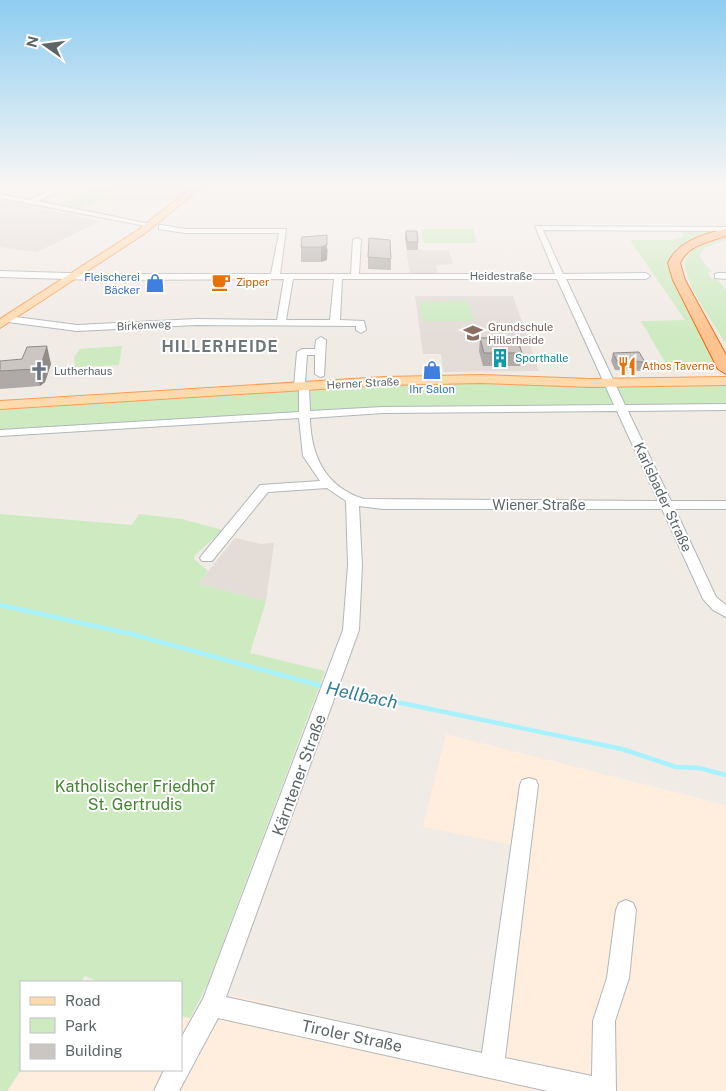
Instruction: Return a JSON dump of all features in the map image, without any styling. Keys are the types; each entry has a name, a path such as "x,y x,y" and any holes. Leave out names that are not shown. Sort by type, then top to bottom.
{"highway":[{"path":"717,235 687,246 678,254 674,264 679,280 726,369"},
{"path":"719,235 694,246 686,253 682,262 686,282 726,347"}],"main road":[{"path":"4,322 72,277 141,235"},
{"name":"Herner Straße","path":"610,380 726,376"},
{"name":"Herner Straße","path":"0,400 300,385 481,379 726,380"},
{"name":"Herner Straße","path":"0,405 300,385"}],"street":[{"path":"274,276 282,235"},
{"path":"541,235 610,380"},
{"path":"355,276 357,240"},
{"name":"Heidestraße","path":"0,274 72,277 646,276"},
{"path":"335,321 338,276"},
{"path":"281,321 289,277"},
{"name":"Birkenweg","path":"4,322 83,328 196,322 335,321 361,323 361,330"},
{"path":"320,374 321,340"},
{"path":"320,352 302,352 300,385 307,449 312,461 331,484 352,500"},
{"name":"Karlsbader Straße","path":"610,380 710,599 726,612"},
{"path":"0,433 304,413 456,408 726,407"},
{"path":"207,558 264,488 331,484"},
{"name":"Wiener Straße","path":"352,500 383,505 726,505"},
{"name":"Kärntener Straße","path":"182,1060 212,1005 351,630 355,598 356,532 352,500"},
{"path":"492,1067 529,784"},
{"name":"Tiroler Straße","path":"212,1005 604,1091 604,1021 618,978 626,910"},
{"path":"166,1091 176,1071"}],"shaded area":[{"path":"0,235 72,235 37,252 0,247"},
{"path":"406,250 449,250 453,264 436,265 438,273 410,273"},
{"name":"Grundschule Hillerheide","path":"415,296 513,296 539,371 443,372 441,354 423,354"},
{"path":"235,538 261,544 274,543 266,601 198,584"},
{"path":"446,734 726,805 726,1091 7,1091 20,1071 182,1071 182,1016 216,1026 231,995 484,1054 513,845 423,827"}],"green space":[{"path":"422,235 475,235 477,243 424,243"},
{"path":"707,235 685,243 674,253 671,260 720,369 670,371 641,321 685,320 630,240 672,240 685,236"},
{"path":"726,236 726,240 705,248 700,254 701,259 712,272 707,273 712,279 717,279 726,290 726,344 692,287 685,265 686,258 693,249 704,243"},
{"path":"468,301 474,321 423,321 419,302"},
{"path":"122,346 119,365 75,367 74,357 80,349"},
{"path":"494,382 555,386 726,386 726,404 401,406 0,430 0,407 410,383"},
{"name":"Katholischer Friedhof St. Gertrudis","path":"0,514 132,525 139,514 182,519 223,530 195,555 194,559 208,571 198,584 266,601 250,653 325,671 207,985 190,1018 182,1016 182,981 98,981 85,976 82,981 20,981 20,1071 7,1091 0,1091"}],"building":[{"path":"327,235 327,245 321,247 301,247 302,237"},
{"path":"406,235 417,235 418,242 407,242"},
{"path":"369,238 390,240 391,259 368,257"},
{"path":"480,338 517,338 522,353 484,353"},
{"path":"47,346 41,365 36,369 0,371 0,361 22,359 27,347"},
{"path":"639,352 645,362 617,361 613,353"}],"waterway":[{"name":"Hellbach","path":"0,605 131,634 325,687"},
{"name":"Hellbach","path":"334,689 622,749 676,767 699,768 726,775"}],"place":[{"name":"Zipper","path":"221,282"},
{"name":"Fleischerei Bäcker","path":"155,283"},
{"name":"Grundschule Hillerheide","path":"473,333"},
{"name":"Sporthalle","path":"500,358"},
{"name":"Athos Taverne","path":"627,366"},
{"name":"Ihr Salon","path":"432,370"},
{"name":"Lutherhaus","path":"39,371"}],"district":[{"name":"HILLERHEIDE","path":"220,346"}]}
